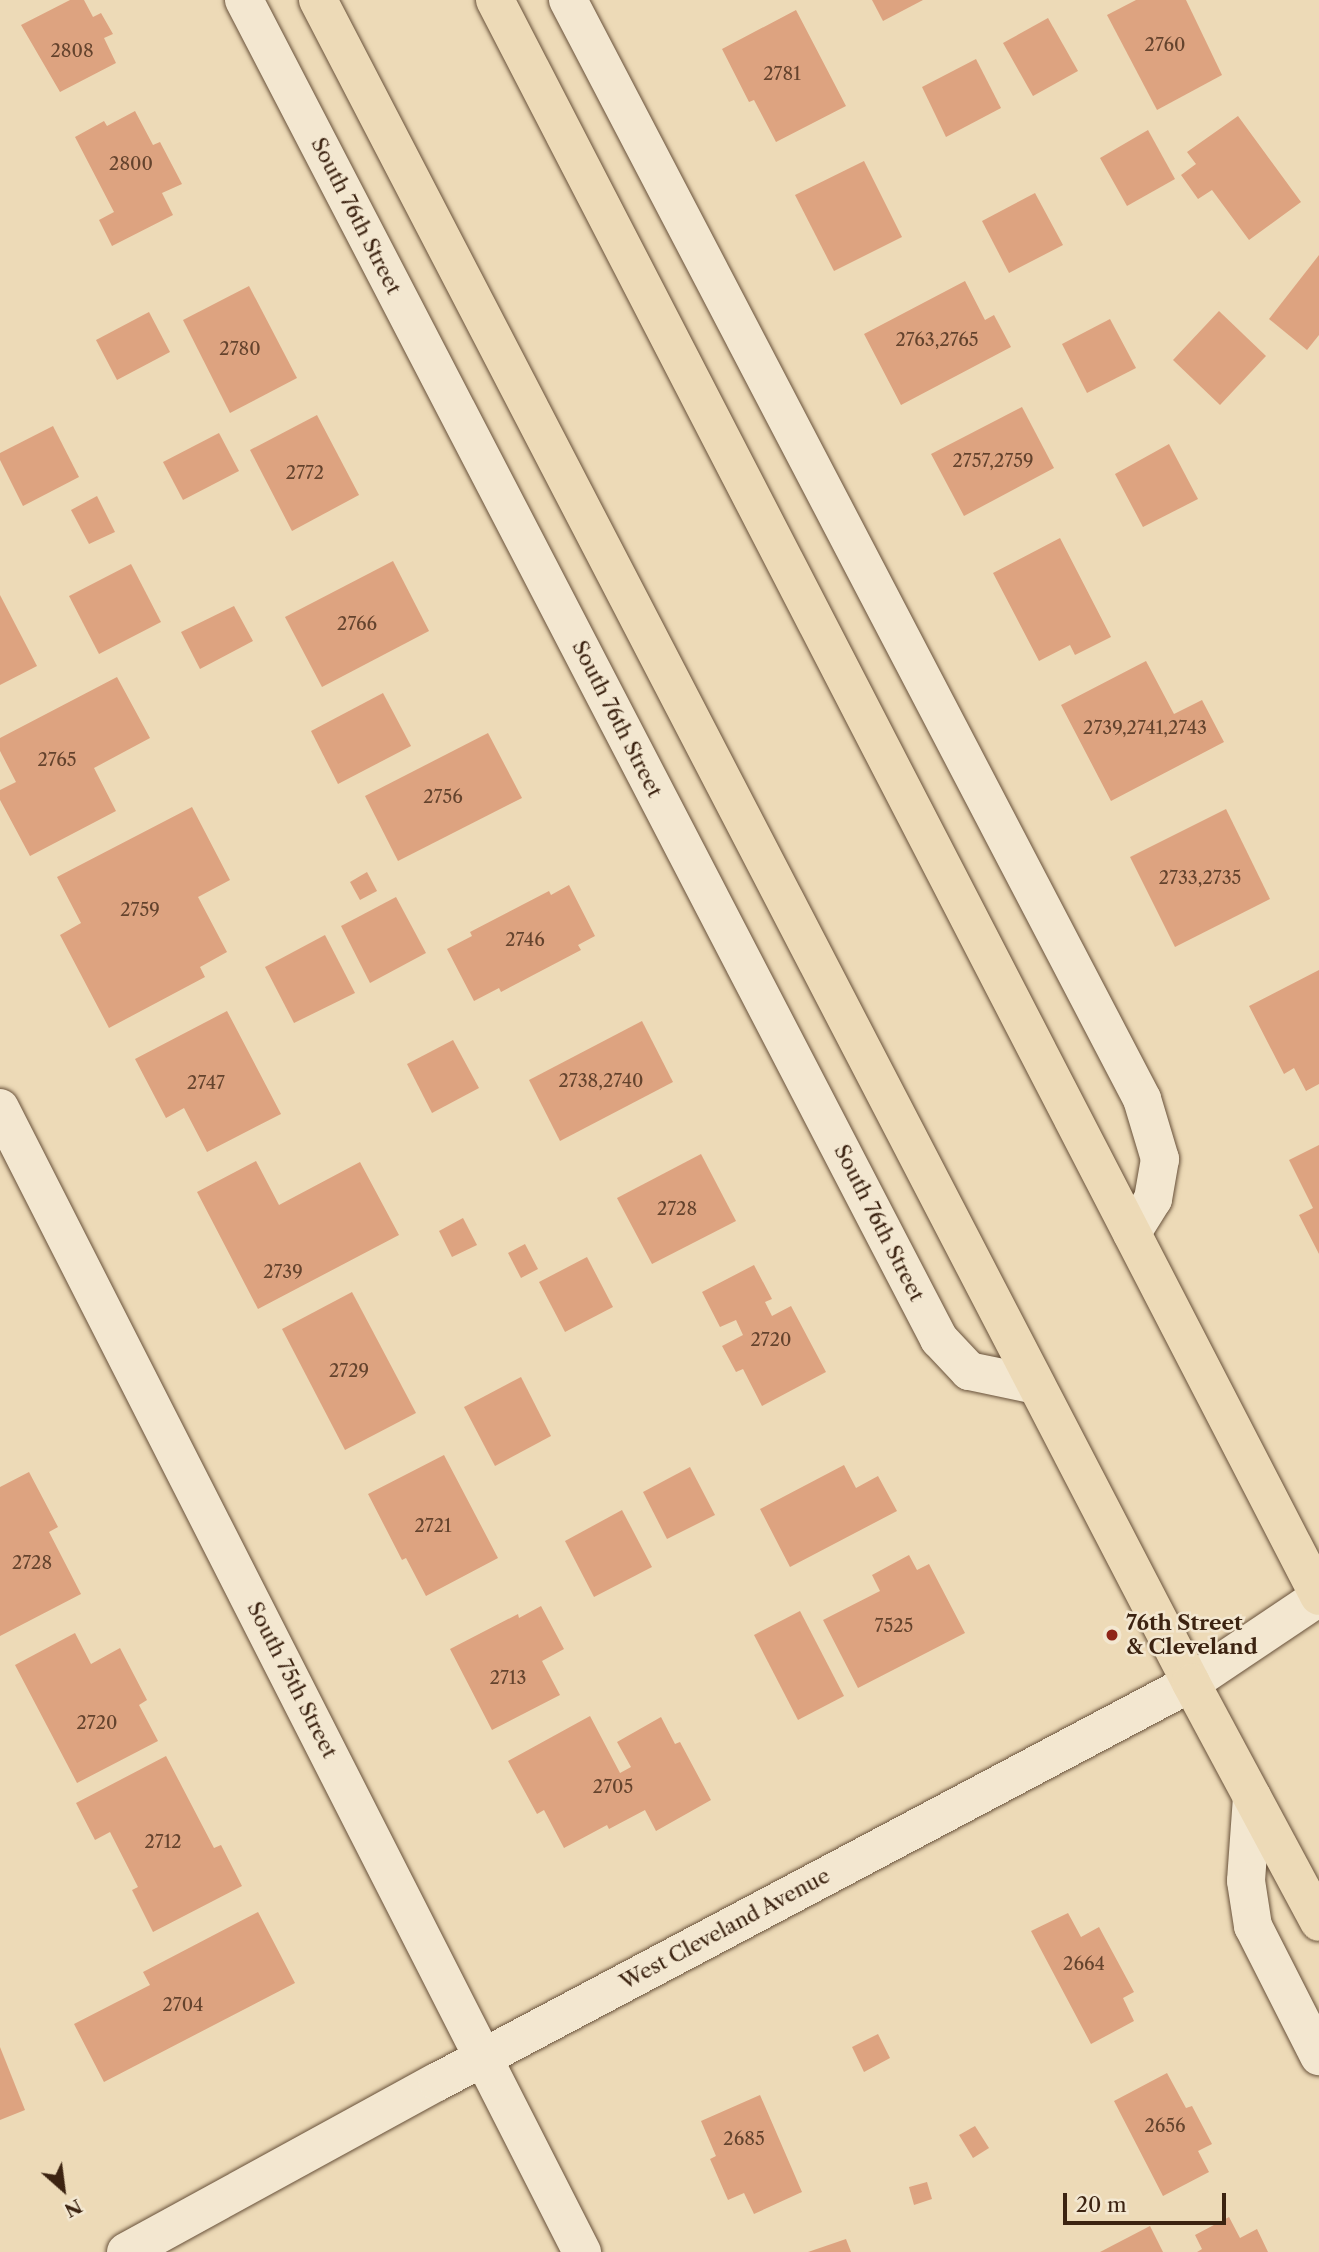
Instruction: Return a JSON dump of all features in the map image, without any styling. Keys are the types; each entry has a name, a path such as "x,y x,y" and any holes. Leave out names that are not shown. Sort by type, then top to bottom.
{"main road":[{"path":"318,0 1191,1683 1319,1922"},
{"path":"495,0 1319,1596"}],"street":[{"name":"South 76th Street","path":"244,0 939,1339 970,1371 1036,1385"},
{"path":"568,0 1142,1099 1160,1159 1153,1199 1132,1233"},
{"name":"South 75th Street","path":"0,1108 582,2252"},
{"name":"West Cleveland Avenue","path":"126,2252 485,2057 1191,1683 1319,1596"},
{"path":"1252,1797 1246,1881 1253,1926 1319,2056"}],"building":[{"path":"70,0 84,0 93,17 101,13 113,34 104,38 116,63 60,92 21,25"},
{"path":"872,0 923,0 883,21"},
{"path":"1136,0 1186,0 1222,75 1157,110 1107,15"},
{"path":"796,10 846,106 776,142 754,100 749,102 722,49"},
{"path":"1048,18 1078,71 1033,96 1003,43"},
{"path":"976,59 1001,108 946,137 922,87"},
{"path":"135,111 153,145 160,142 182,184 162,193 173,215 112,246 99,220 114,212 75,137 104,121 107,126"},
{"path":"1238,116 1301,202 1249,240 1212,190 1198,199 1181,175 1196,164 1187,152"},
{"path":"1148,130 1175,179 1127,206 1100,158"},
{"path":"864,161 902,237 834,271 795,195"},
{"path":"1035,193 1063,245 1009,273 982,221"},
{"path":"1319,255 1319,335 1307,350 1269,319"},
{"path":"965,281 985,320 994,315 1011,347 901,405 864,334"},
{"path":"249,286 297,378 230,413 183,320"},
{"path":"1219,311 1266,356 1220,405 1173,360"},
{"path":"149,312 170,352 117,380 96,340"},
{"path":"1110,319 1136,368 1087,393 1062,344"},
{"path":"1022,407 1054,468 964,516 931,454"},
{"path":"317,415 359,495 292,531 250,450"},
{"path":"53,426 79,477 23,506 0,460 0,453"},
{"path":"219,433 239,471 183,500 163,462"},
{"path":"1169,444 1198,499 1143,527 1115,474"},
{"path":"97,496 115,532 89,544 71,510"},
{"path":"1060,538 1111,637 1075,655 1070,645 1039,661 993,573"},
{"path":"393,561 429,631 322,687 285,617"},
{"path":"131,564 161,622 99,654 69,596"},
{"path":"0,595 37,666 0,685"},
{"path":"234,606 253,641 200,669 181,632"},
{"path":"1146,661 1174,714 1202,700 1224,742 1111,801 1061,705"},
{"path":"117,677 150,738 94,768 116,811 30,856 0,800 0,790 16,782 0,751 0,738"},
{"path":"383,693 411,746 338,784 311,731"},
{"path":"488,733 522,798 398,861 365,796"},
{"path":"192,807 230,880 198,897 227,952 200,967 205,977 109,1028 60,935 81,923 57,877"},
{"path":"1226,809 1270,899 1175,947 1130,857"},
{"path":"367,872 377,891 360,900 350,882"},
{"path":"569,885 595,936 578,945 581,950 501,992 499,988 474,1001 447,949 472,936 470,932 549,891 551,895"},
{"path":"396,897 426,953 370,983 341,926"},
{"path":"325,935 355,993 294,1023 265,967"},
{"path":"1319,970 1319,1084 1306,1091 1294,1068 1284,1074 1249,1006"},
{"path":"227,1011 281,1114 207,1152 184,1108 166,1118 135,1059"},
{"path":"642,1021 673,1082 560,1141 529,1080"},
{"path":"453,1040 479,1088 432,1113 407,1064"},
{"path":"1319,1145 1319,1254 1299,1215 1313,1208 1289,1160"},
{"path":"701,1154 736,1221 652,1264 617,1198"},
{"path":"256,1161 279,1205 360,1162 399,1235 258,1309 197,1192"},
{"path":"463,1218 477,1245 452,1257 439,1231"},
{"path":"525,1244 538,1269 521,1278 508,1253"},
{"path":"587,1257 613,1307 565,1332 539,1282"},
{"path":"754,1265 772,1299 765,1302 772,1316 791,1306 826,1372 762,1406 743,1369 736,1372 722,1346 743,1335 736,1320 720,1327 702,1292"},
{"path":"352,1292 416,1413 345,1450 282,1329"},
{"path":"521,1377 551,1436 495,1466 464,1407"},
{"path":"444,1455 498,1558 426,1596 406,1558 402,1560 368,1494"},
{"path":"844,1465 856,1488 878,1476 897,1511 790,1567 760,1509"},
{"path":"690,1467 715,1515 667,1539 643,1492"},
{"path":"29,1472 58,1527 49,1532 81,1594 0,1636 0,1487"},
{"path":"622,1510 652,1567 594,1597 565,1541"},
{"path":"909,1555 917,1570 929,1564 965,1633 858,1688 823,1620 880,1591 872,1575"},
{"path":"541,1606 564,1649 542,1661 560,1695 492,1730 450,1649 518,1614 519,1618"},
{"path":"800,1611 844,1696 798,1720 754,1635"},
{"path":"75,1633 91,1664 120,1648 147,1700 139,1705 158,1741 77,1783 15,1665"},
{"path":"590,1716 620,1773 631,1767 617,1742 661,1717 675,1744 680,1742 711,1800 656,1831 645,1810 609,1829 607,1825 564,1848 544,1810 537,1814 508,1761"},
{"path":"166,1756 214,1848 221,1845 242,1886 153,1932 132,1890 138,1887 110,1832 95,1840 76,1803"},
{"path":"258,1912 295,1983 104,2082 74,2024 150,1985 143,1972"},
{"path":"1068,1913 1081,1937 1099,1927 1134,1992 1123,1998 1134,2021 1091,2044 1031,1931"},
{"path":"878,2034 890,2058 864,2072 852,2047"},
{"path":"0,2047 25,2110 0,2120"},
{"path":"1167,2073 1186,2108 1192,2106 1212,2144 1198,2151 1209,2172 1163,2196 1114,2101"},
{"path":"760,2095 802,2192 754,2214 744,2193 728,2200 710,2159 716,2156 701,2121"},
{"path":"975,2126 989,2148 973,2158 959,2135"},
{"path":"927,2182 932,2199 914,2205 909,2187"},
{"path":"1229,2217 1240,2238 1257,2229 1268,2252 1197,2252 1202,2249 1195,2235"},
{"path":"1150,2226 1163,2252 1100,2252"},
{"path":"846,2239 851,2252 808,2252"}],"place":[{"name":"76th Street & Cleveland","path":"1112,1635"}]}
